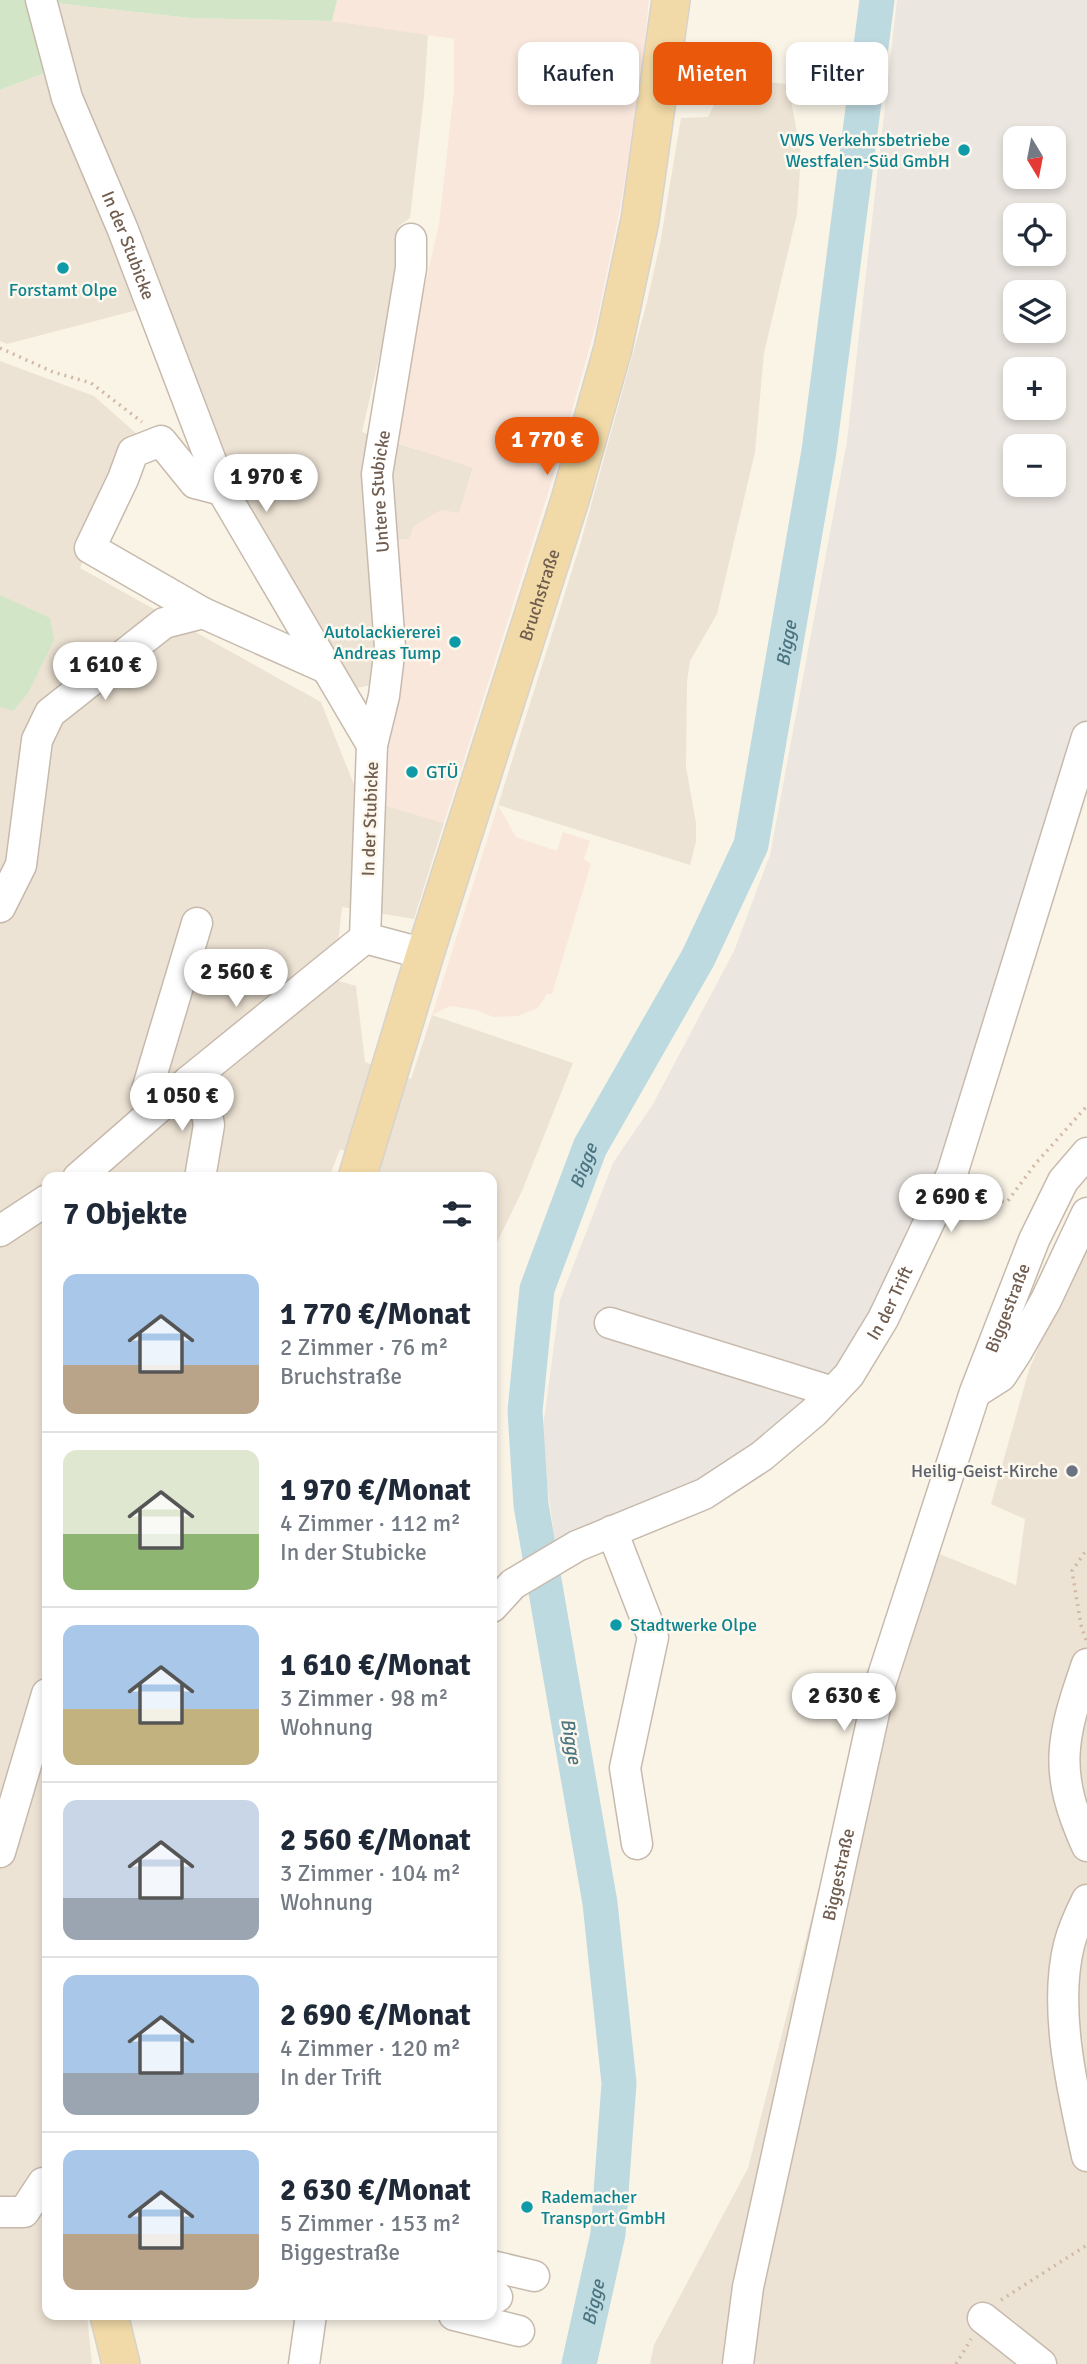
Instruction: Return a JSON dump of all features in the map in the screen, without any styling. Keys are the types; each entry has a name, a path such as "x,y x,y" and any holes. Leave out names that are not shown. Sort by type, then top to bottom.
{"main road":[{"name":"Bruchstraße","path":"359,1172 425,954 570,500 612,348 640,220 671,0"},
{"path":"110,2320 121,2364"}],"street":[{"name":"In der Stubicke","path":"41,0 67,98 123,230 222,490 372,745 365,938"},
{"name":"Untere Stubicke","path":"372,745 384,696 390,647 377,474 411,268 411,239"},
{"path":"222,490 195,483 161,441 133,452 90,548 203,613 326,668"},
{"path":"0,907 37,740 50,713 164,623 203,613"},
{"name":"In der Trift","path":"497,1602 513,1584 577,1546 704,1494 762,1456 814,1412 849,1375 883,1319 952,1174 1087,737"},
{"path":"155,1109 147,1090 197,923"},
{"path":"85,1172 155,1109 365,938 425,954"},
{"path":"189,1081 205,1103 209,1125 201,1172"},
{"name":"Biggestraße","path":"738,2364 748,2287 880,1685 975,1392 1034,1240 1063,1181 1087,1153"},
{"path":"0,1231 42,1203"},
{"name":"Biggestraße","path":"975,1392 1001,1376 1016,1353 1046,1300 1087,1213"},
{"path":"610,1323 833,1392"},
{"path":"612,1531 653,1637 625,1768 637,1844"},
{"path":"1087,1664 1066,1729 1064,1758 1065,1785 1074,1818 1087,1846"},
{"path":"0,1852 42,1711"},
{"path":"1087,1900 1069,1947 1064,2005 1068,2057 1087,2155"},
{"path":"0,2212 24,2212 42,2185"},
{"path":"497,2267 534,2276"},
{"path":"991,2310 1041,2364"},
{"path":"474,2320 519,2331"},
{"path":"287,2364 309,2323"},
{"path":"304,2364 309,2323"}],"path":[{"path":"0,348 53,372 91,383 133,413 161,441"},
{"path":"952,1174 992,1200 1007,1202 1035,1163 1087,1106"},
{"path":"1087,1549 1072,1572 1081,1625 1087,1642"},
{"path":"991,2310 1087,2245"},
{"path":"956,2364 967,2345"}],"shaded area":[{"path":"337,0 649,0 639,92 639,42 518,42 518,105 637,105 621,204 597,321 555,471 444,823 382,805 397,677 396,539 409,539 414,526 441,510 459,513 473,468 390,440 439,224 454,90 454,39 332,21"},
{"path":"897,0 1087,0 1087,737 1032,917 883,1319 762,1456 556,1549 543,1427 560,1300 613,1163 653,1104 734,951 770,855 847,441 885,105 888,105 888,79"},
{"path":"54,3 190,18 332,21 428,33 424,97 410,218 399,226 396,237 402,258 362,432 473,467 459,514 381,622 376,684 352,689 225,472 164,303 7,344 0,341 0,90 47,72"},
{"path":"772,82 786,84 786,105 792,105 801,154 797,214 764,353 755,452 717,614 690,661 687,682 686,767 696,823 696,842 690,865 498,805 580,545 647,302 660,244 681,118 708,117 713,107 772,105"},
{"path":"0,361 94,396 138,435 80,568 321,702 359,797 444,823 414,919 342,907 338,944 312,967 339,981 356,986 365,1062 411,1079 432,1015 573,1063 522,1191 497,1243 497,1172 380,1172 381,1166 340,1149 331,1172 42,1172 42,2320 88,2320 92,2364 0,2364"},
{"path":"498,805 516,837 557,851 563,832 590,841 584,859 591,864 552,994 547,994 538,1008 518,1016 493,1017 476,1010 450,1006 432,1015"},
{"path":"1087,1231 1087,2364 650,2364 654,2345 748,2168 871,1682 915,1544 1016,1585 1025,1519 991,1504 1029,1370"}],"green space":[{"path":"0,0 337,0 332,21 190,18 54,3 47,72 0,90"},
{"path":"0,595 50,618 54,640 28,693 13,711 0,707"}],"waterway":[{"name":"Bigge","path":"579,2364 608,2234 619,2083 600,1903 531,1505 525,1411 537,1289 590,1147 698,958 751,845 819,451 877,0"}],"place":[{"name":"VWS Verkehrsbetriebe Westfalen-Süd GmbH","path":"964,150"},
{"name":"Forstamt Olpe","path":"63,268"},
{"name":"Autolackiererei Andreas Tump","path":"455,642"},
{"name":"GTÜ","path":"412,772"},
{"name":"Heilig-Geist-Kirche","path":"1072,1471"},
{"name":"Stadtwerke Olpe","path":"616,1625"},
{"name":"Rademacher Transport GmbH","path":"527,2207"}]}
